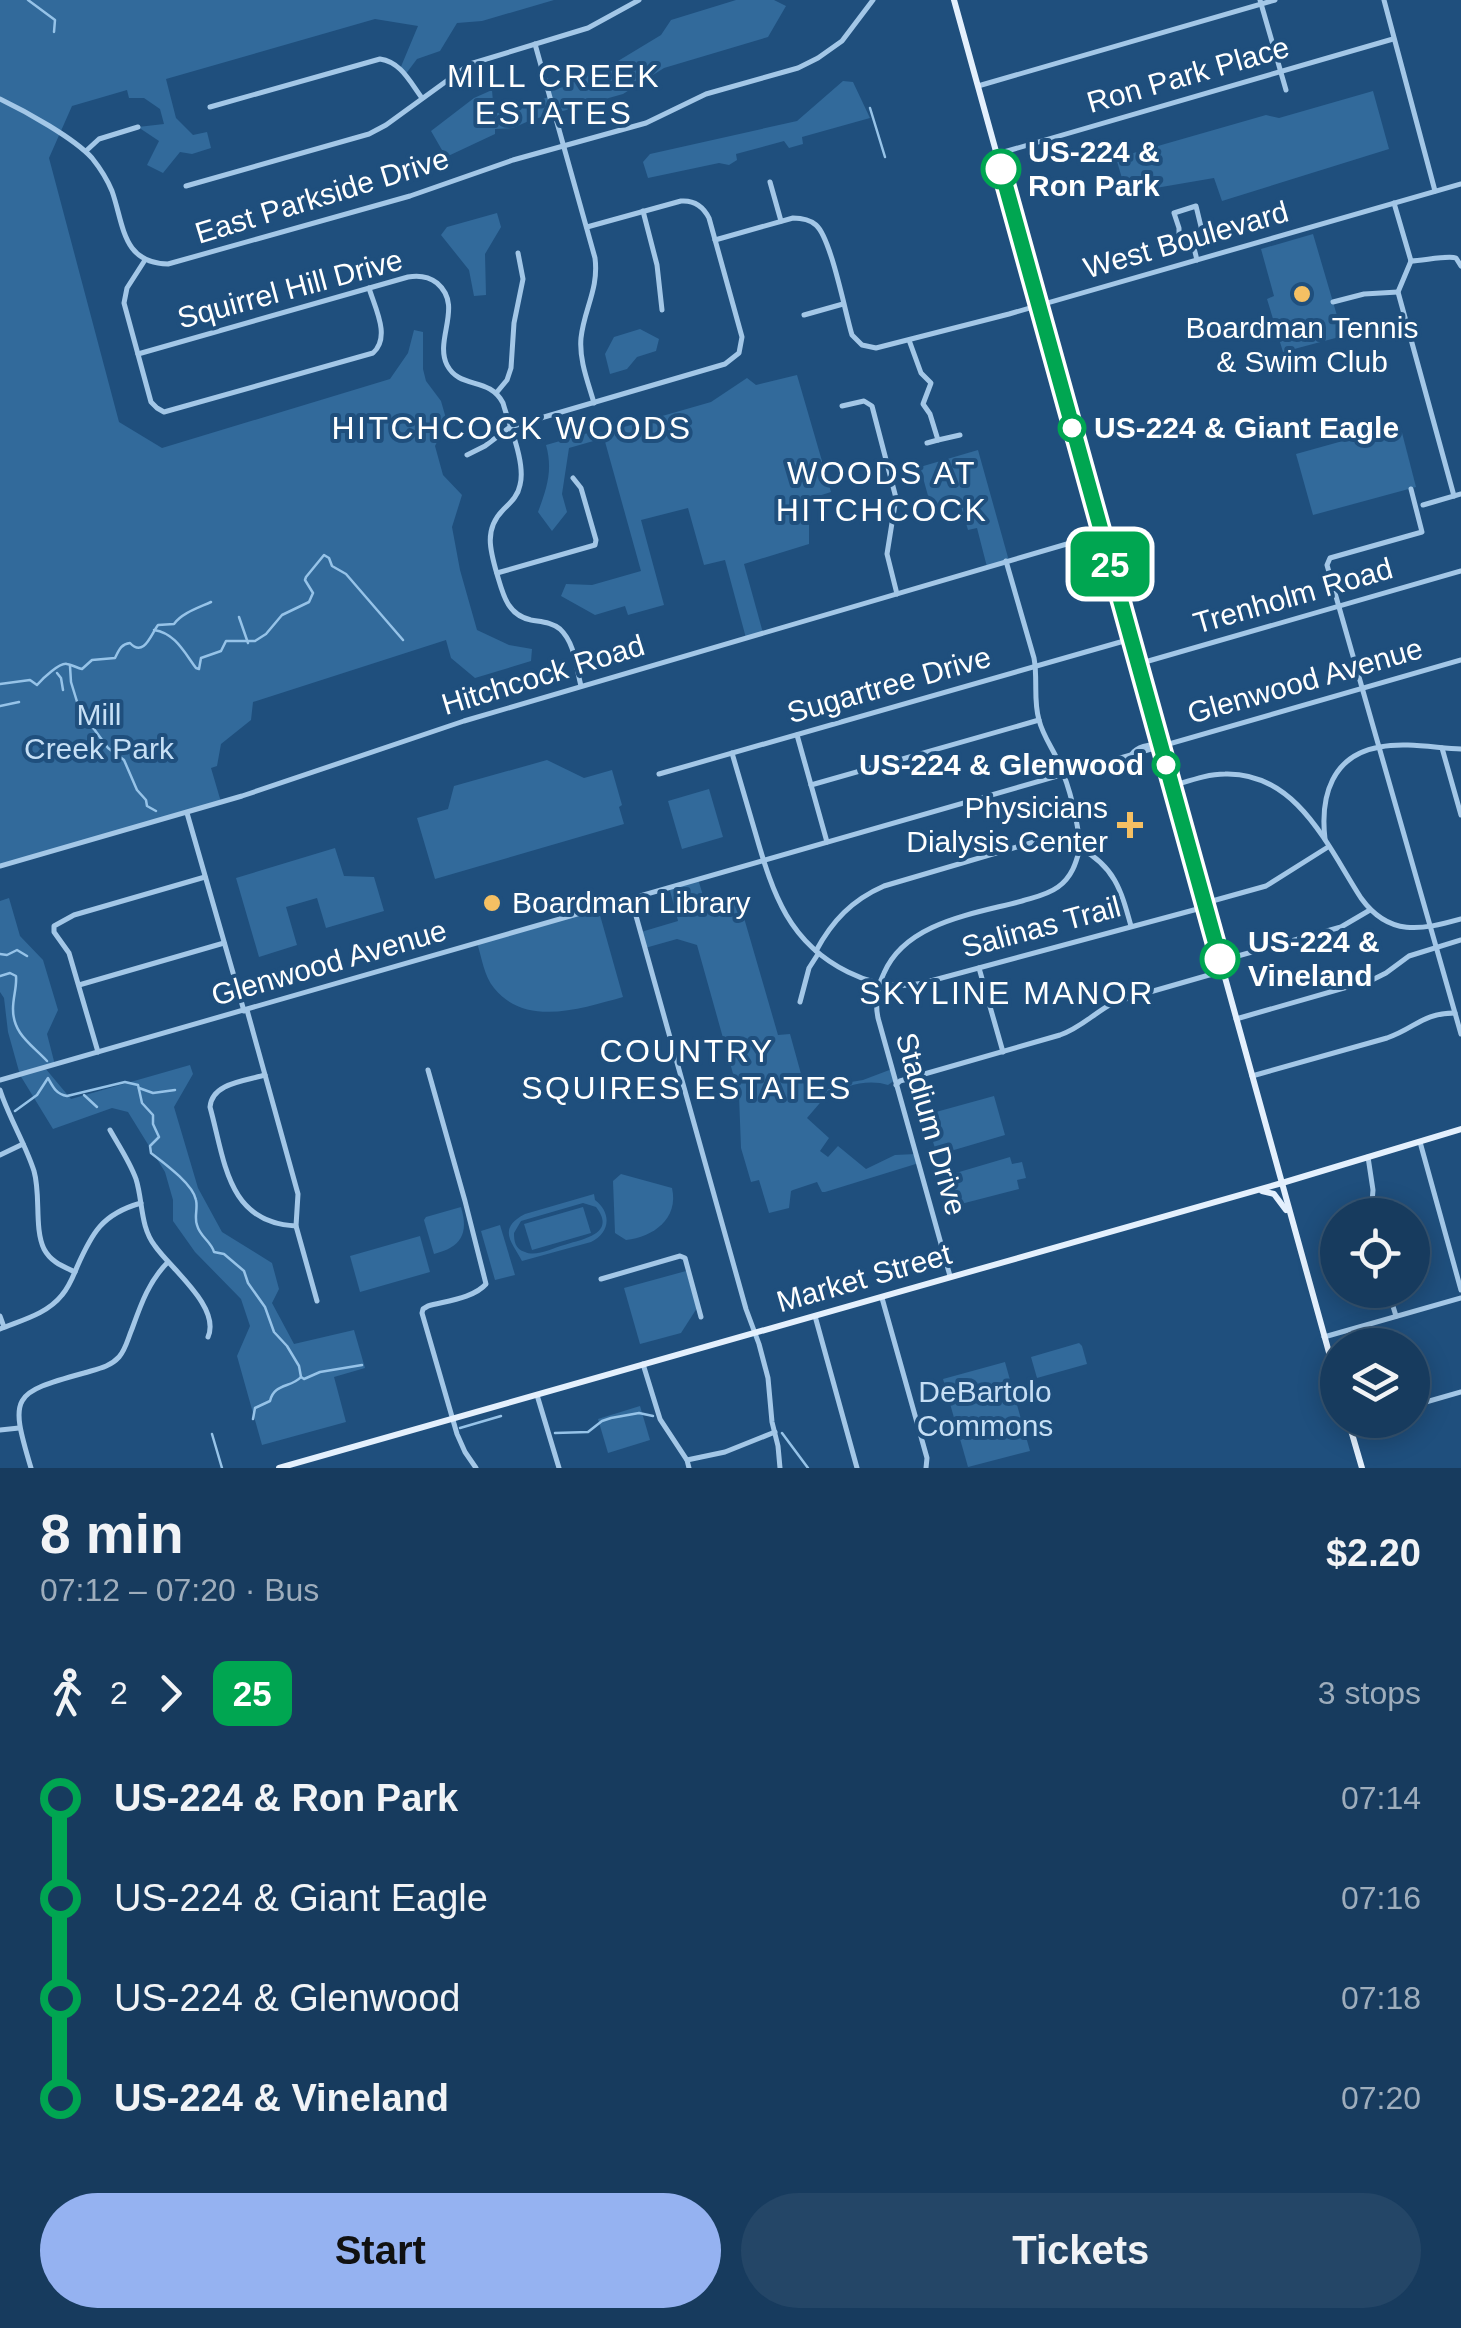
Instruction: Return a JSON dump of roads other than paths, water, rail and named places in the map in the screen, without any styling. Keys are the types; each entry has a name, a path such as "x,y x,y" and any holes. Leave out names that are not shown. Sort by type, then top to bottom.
{"main road":[{"path":"954,0 1322,1328"},
{"name":"Market Street","path":"279,1468 1461,1130"},
{"path":"1255,1190 1277,1198 1293,1222"},
{"path":"1353,1438 1361,1468"}],"street":[{"path":"186,186 369,134 470,64 595,26 640,0"},
{"name":"East Parkside Drive","path":"145,260 175,263 646,123 706,94 809,63 842,41 872,0"},
{"path":"978,86 1275,0"},
{"path":"1384,0 1435,190"},
{"path":"1261,2 1286,90"},
{"name":"Ron Park Place","path":"996,154 1393,39"},
{"path":"535,44 595,258 594,294 580,348 594,402"},
{"path":"210,107 380,60 398,66 422,98"},
{"path":"0,99 69,138 99,167 108,184 128,242 145,260 129,282 124,298 151,402 161,411 170,412 373,353 381,345 382,336 369,288"},
{"path":"86,152 99,138 138,128"},
{"path":"715,240 780,220 770,182"},
{"name":"West Boulevard","path":"780,220 803,218 820,230 852,335 862,345 876,348 1038,306 1461,184"},
{"path":"466,454 510,427 725,364 736,356 742,336 707,214 694,202 681,201 587,227"},
{"path":"1394,202 1411,262 1398,292 1458,495 1423,504"},
{"path":"1196,206 1204,239 1194,248 1179,246 1174,212 1196,206"},
{"path":"643,212 657,265 662,310"},
{"path":"1194,248 1197,260"},
{"path":"518,253 523,280 514,323 512,368 496,392 503,403 522,479 516,496 497,516 489,542 504,598 512,610 525,618 552,624 565,636 581,686"},
{"path":"1411,262 1450,256 1461,266"},
{"name":"Squirrel Hill Drive","path":"138,354 369,288 414,276 426,277 440,286 449,305 444,351 448,366 460,379 496,392"},
{"path":"1333,302 1364,294 1398,292"},
{"path":"804,315 843,304"},
{"path":"911,339 922,373 930,383 923,404 938,440"},
{"path":"842,406 864,401 872,406 896,498 887,554 897,594"},
{"path":"927,443 960,434"},
{"path":"496,573 595,545 581,488 573,478"},
{"path":"1412,489 1422,532 1328,560 1461,1034"},
{"name":"Hitchcock Road","path":"0,866 187,813 464,720 1101,534"},
{"path":"880,984 892,957 914,936 936,925 1051,891 1071,873 1080,848 1062,774 1039,720 1036,666 1006,561"},
{"name":"Trenholm Road","path":"1138,664 1461,571"},
{"name":"Sugartree Drive","path":"660,774 1131,639"},
{"name":"Glenwood Avenue","path":"0,1080 1461,660"},
{"path":"811,786 1039,720"},
{"path":"797,735 827,842"},
{"path":"1326,843 1323,806 1334,777 1353,758 1378,747 1461,749"},
{"path":"1442,748 1461,815"},
{"name":"Salinas Trail","path":"732,753 772,889 797,932 817,953 851,974 895,987 980,968 1266,886 1326,843"},
{"path":"1172,786 1222,774 1262,780 1294,799 1370,910 1385,921 1414,929 1461,919"},
{"path":"187,813 298,1194 296,1226 317,1302"},
{"path":"800,1002 809,968 829,929 862,897 884,886 1034,842 1058,841 1095,856 1122,892 1131,926"},
{"path":"98,1052 70,953 54,932 55,924 205,877"},
{"path":"632,898 768,1378 780,1468"},
{"path":"1220,961 1341,928 1370,910"},
{"path":"1236,1018 1372,980 1408,956 1461,940"},
{"path":"79,984 224,943"},
{"path":"980,968 1003,1052"},
{"path":"896,1085 1070,1032 1115,1002 1223,971"},
{"name":"Stadium Drive","path":"880,984 876,1011 950,1276"},
{"path":"1252,1076 1387,1038 1432,1014 1455,1014"},
{"path":"428,1070 486,1280 481,1290 423,1309 423,1318 462,1447 476,1468"},
{"path":"265,1075 217,1090 210,1108 240,1200 263,1220 296,1226"},
{"path":"0,1090 37,1182 43,1246 54,1261 75,1272"},
{"path":"110,1130 133,1172 148,1235 204,1306 212,1326 208,1337"},
{"path":"1420,1142 1461,1290"},
{"path":"0,1155 23,1144"},
{"path":"1368,1156 1373,1198"},
{"path":"0,1316 2,1328 54,1304 66,1290 99,1226 116,1212 140,1203"},
{"path":"601,1279 680,1256 685,1258 702,1317"},
{"path":"31,1468 19,1428 19,1410 26,1396 33,1389 104,1367 119,1356 148,1288 168,1262"},
{"path":"882,1296 927,1467"},
{"path":"1355,1328 1461,1298"},
{"path":"1394,1308 1396,1316"},
{"path":"814,1316 858,1468"},
{"path":"642,1364 660,1418 689,1468"},
{"path":"1430,1401 1461,1392"},
{"path":"538,1395 559,1468"},
{"path":"0,1430 19,1428"},
{"path":"687,1460 725,1452 775,1432"}],"waterway":[{"path":"28,0 55,20 54,32"},
{"path":"870,108 885,157"},
{"path":"154,630 173,639 199,669 201,658 221,651 226,641 255,641 282,615 309,602 313,593 305,580 324,555 332,566 346,574 403,640"},
{"path":"0,684 30,680 37,685 64,664 82,669 92,660 115,658 124,645 143,646 158,625 174,624 211,602"},
{"path":"239,617 248,643"},
{"path":"70,666 82,718 124,760 147,806 156,811"},
{"path":"57,673 63,690"},
{"path":"0,706 19,702"},
{"path":"0,954 17,950 27,956"},
{"path":"0,976 16,976 16,1025 47,1061"},
{"path":"15,1111 37,1095 48,1078 57,1092 67,1096 125,1082 138,1085 142,1103 153,1115 159,1137 150,1146 151,1153 190,1187 201,1233 214,1252 224,1254 244,1271 274,1332 299,1366 301,1377"},
{"path":"139,1088 153,1093 175,1090"},
{"path":"84,1095 97,1107"},
{"path":"253,1419 255,1408 270,1401 279,1388 301,1377 362,1365"},
{"path":"555,1433 588,1432 602,1421 639,1413 653,1416"},
{"path":"460,1428 501,1416"},
{"path":"782,1433 808,1468"},
{"path":"212,1434 222,1468"}],"place":[{"name":"US-224 & Ron Park","path":"1001,169"},
{"name":"Boardman Tennis & Swim Club","path":"1302,294"},
{"name":"US-224 & Giant Eagle","path":"1072,428"},
{"name":"US-224 & Glenwood","path":"1166,765"},
{"name":"Physicians Dialysis Center","path":"1130,825"},
{"name":"Boardman Library","path":"492,903"},
{"name":"US-224 & Vineland","path":"1220,959"}],"district":[{"name":"MILL CREEK ESTATES","path":"554,94"},
{"name":"HITCHCOCK WOODS","path":"512,428"},
{"name":"WOODS AT HITCHCOCK","path":"882,492"},
{"name":"SKYLINE MANOR","path":"1007,993"},
{"name":"COUNTRY SQUIRES ESTATES","path":"687,1070"}],"park label":[{"name":"Mill Creek Park","path":"99,732"},
{"name":"DeBartolo Commons","path":"985,1409"}]}
